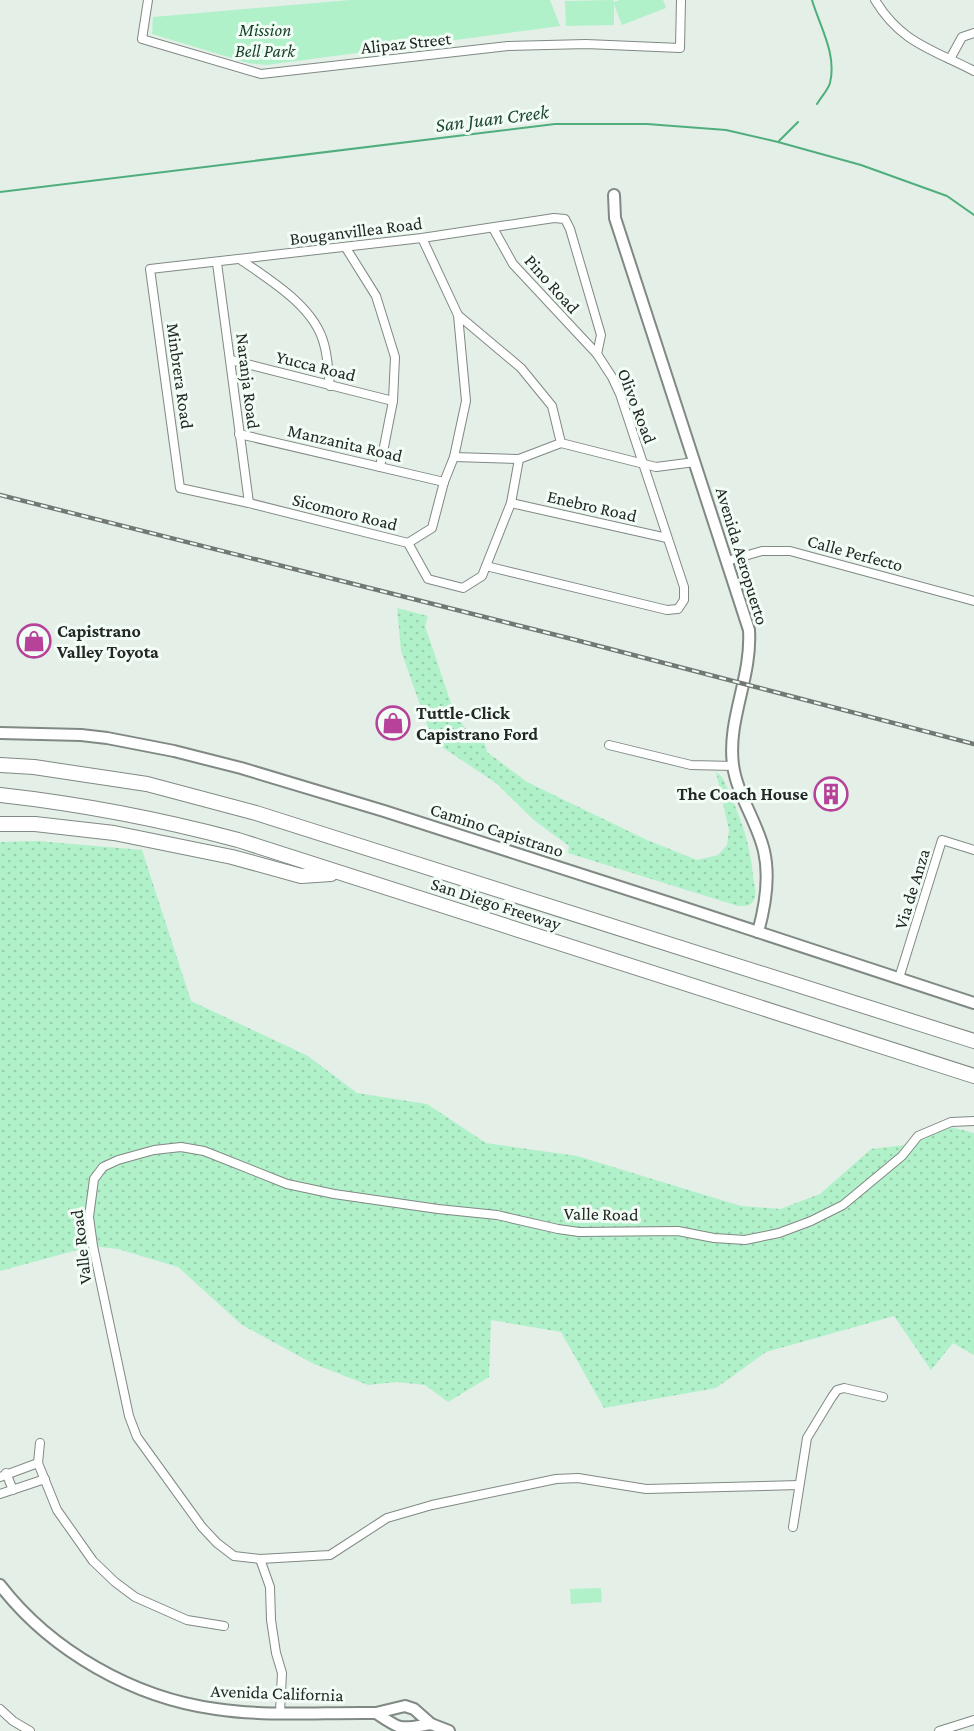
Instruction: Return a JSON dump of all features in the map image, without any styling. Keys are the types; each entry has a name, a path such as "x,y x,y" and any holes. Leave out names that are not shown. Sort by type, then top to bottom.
{"highway":[{"name":"San Diego Freeway","path":"0,765 34,767 147,784 256,813 974,1041"},
{"name":"San Diego Freeway","path":"0,795 93,807 238,840 974,1076"},
{"path":"0,824 34,824 114,833 232,857 301,876 340,874"}],"street":[{"name":"Alipaz Street","path":"148,0 142,39 261,74 508,46 586,44 680,48 681,0"},
{"path":"875,0 883,14 911,41 974,71"},
{"path":"950,59 962,37 974,33"},
{"name":"Avenida Aeropuerto","path":"614,195 615,218 749,630 750,648 746,676 733,726 733,766 742,796 764,851 766,893 758,932"},
{"name":"Bouganvillea Road","path":"150,269 346,248 554,218 565,219"},
{"name":"Olivo Road","path":"486,566 667,610 678,609 684,600 684,587 620,394 597,354 601,335 570,229 565,219"},
{"name":"Pino Road","path":"493,228 513,264 597,354"},
{"path":"408,543 432,528 444,482 454,457 466,400 458,315 422,238"},
{"path":"346,248 376,296 395,357 393,401 380,467"},
{"path":"241,260 281,288 308,313 324,343 330,386"},
{"name":"Naranja Road","path":"217,263 249,503"},
{"name":"Minbrera Road","path":"150,269 180,488"},
{"path":"458,315 521,368 552,406 561,443"},
{"name":"Yucca Road","path":"231,360 393,401"},
{"name":"Manzanita Road","path":"239,434 444,482"},
{"path":"454,457 519,459 561,443 656,467 695,462"},
{"path":"486,566 512,503 519,459"},
{"name":"Sicomoro Road","path":"180,488 408,543 428,579 463,588 482,576 486,566"},
{"name":"Enebro Road","path":"512,503 667,538"},
{"name":"Calle Perfecto","path":"727,561 762,551 790,552 974,601"},
{"name":"Camino Capistrano","path":"0,733 107,738 174,751 241,768 384,811 974,1004"},
{"path":"609,745 691,765 733,766"},
{"name":"Via de Anza","path":"899,978 942,840 974,850"},
{"name":"Valle Road","path":"799,1485 646,1489 578,1478 555,1479 432,1505 387,1518 330,1555 260,1559 234,1556 209,1535 151,1458 133,1426 102,1291 89,1216 94,1179 103,1167 118,1160 154,1150 181,1147 204,1150 287,1184 334,1194 497,1215 579,1232 678,1231 714,1238 745,1240 779,1233 811,1221 843,1205 902,1156 918,1136 951,1122 974,1121"},
{"path":"793,1527 807,1438 837,1390 855,1389 883,1396"},
{"path":"40,1443 38,1463 57,1510 93,1561 135,1597 187,1620 224,1626"},
{"path":"13,1491 3,1475 38,1463"},
{"path":"0,1494 45,1479"},
{"path":"260,1559 270,1587 271,1620 276,1653 282,1673 280,1712"},
{"name":"Avenida California","path":"0,1585 35,1623 69,1651 100,1671 130,1684 190,1704 215,1709 376,1713 405,1706 440,1729"},
{"path":"0,1709 13,1721 30,1731"},
{"name":"Avenida California","path":"376,1713 404,1729 440,1729"},
{"path":"939,1731 974,1720"}],"green space":[{"name":"Mission Bell Park","path":"350,0 550,0 560,26 266,65 248,63 152,34 153,17"},
{"path":"613,0 614,2 663,0 666,8 622,25 614,4 614,25 566,26 565,1"},
{"path":"397,608 428,616 425,626 454,712 465,728 485,744 487,752 527,782 647,840 697,860 718,855 727,845 729,830 716,772 722,777 746,837 755,888 755,897 751,904 738,906 568,853 569,846 535,821 496,783 436,743 430,733 401,651"},
{"path":"38,841 142,850 191,1001 308,1056 357,1093 427,1104 486,1143 577,1156 741,1206 780,1209 820,1194 871,1149 905,1145 951,1127 974,1133 974,1355 953,1343 931,1370 894,1316 766,1352 716,1388 604,1408 561,1332 491,1320 489,1377 448,1402 425,1385 397,1382 368,1385 314,1364 242,1325 178,1267 118,1249 92,1246 0,1271 0,842"},
{"path":"601,1588 602,1602 571,1604 570,1589"}],"waterway":[{"path":"812,0 827,41 832,72 830,83 817,104"},
{"path":"779,141 798,122"},
{"name":"San Juan Creek","path":"0,192 555,124 647,124 726,130 861,165 947,196 974,215"}],"railway":[{"path":"0,495 572,639 974,744"}],"place":[{"name":"Capistrano Valley Toyota","path":"34,641"},
{"name":"Tuttle-Click Capistrano Ford","path":"393,723"},
{"name":"The Coach House","path":"831,794"}]}
